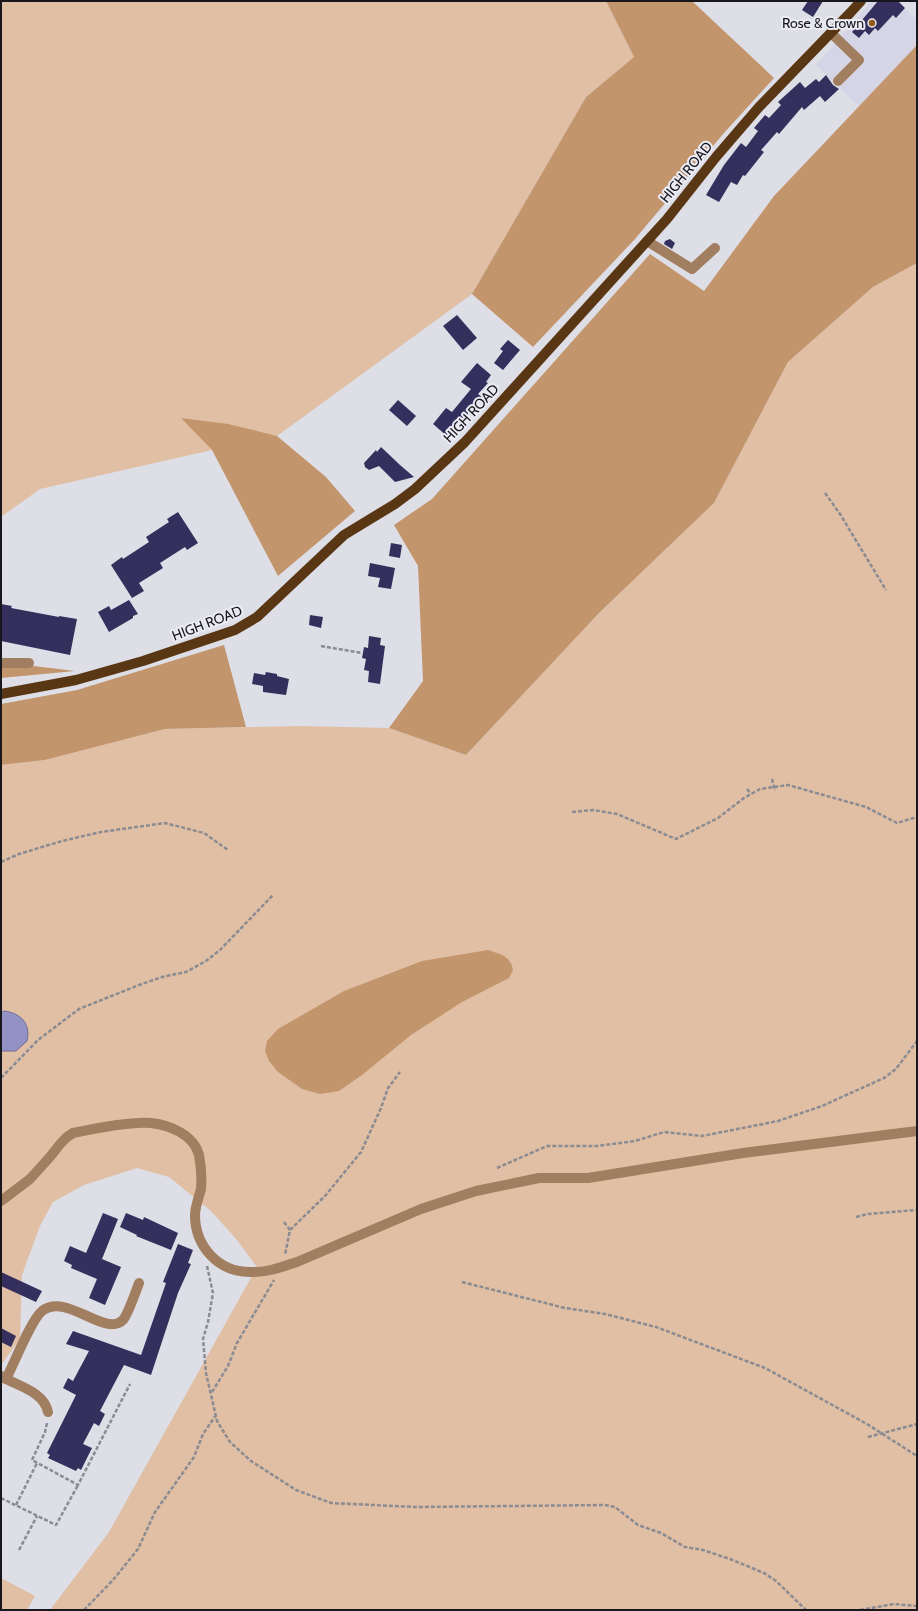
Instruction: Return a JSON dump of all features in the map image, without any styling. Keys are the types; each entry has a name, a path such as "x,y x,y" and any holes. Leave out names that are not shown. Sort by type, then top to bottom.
{"main road":[{"name":"HIGH ROAD","path":"1,694 76,680 220,636 248,623 268,607 344,535 395,504 416,489 465,442 667,219 716,156 759,107 860,1"}],"lane":[{"path":"831,33 859,60 838,81"},
{"path":"647,241 692,269 715,248"},
{"path":"1,663 29,663"},
{"path":"1,1201 30,1179 64,1140 73,1134 136,1124 158,1124 176,1130 185,1136 195,1146 201,1173 201,1187 195,1214 196,1232 208,1253 215,1261 238,1271 250,1272 279,1268 421,1209 476,1191 539,1178 588,1178 742,1153 917,1131"},
{"path":"48,1412 46,1405 36,1394 3,1378 34,1322 44,1310 59,1306 106,1323 118,1324 124,1319 139,1283"}],"path":[{"path":"825,493 840,514 886,590"},
{"path":"321,646 362,653"},
{"path":"772,779 775,790"},
{"path":"572,812 593,810 617,814 676,839 712,822 750,794 760,789 788,785 866,807 897,823 917,817"},
{"path":"747,789 750,794"},
{"path":"1,862 19,854 62,841 100,832 165,823 204,833 228,850"},
{"path":"1,1078 38,1040 79,1009 162,977 186,972 206,961 220,950 272,895"},
{"path":"497,1168 547,1146 604,1145 635,1141 664,1132 702,1136 778,1121 822,1106 884,1078 896,1069 917,1041"},
{"path":"211,1393 228,1366 236,1343 244,1328 271,1286 286,1252 290,1230 325,1196 361,1152 381,1108 388,1088 400,1072"},
{"path":"856,1217 868,1214 917,1210"},
{"path":"284,1222 290,1230"},
{"path":"208,1253 207,1269 212,1294 208,1322 203,1339 206,1373 217,1421 230,1442 251,1461 296,1490 331,1502 415,1507 605,1504 615,1507 638,1525 661,1533 685,1547 703,1550 764,1573 776,1581 806,1610"},
{"path":"462,1282 565,1308 604,1314 656,1327 765,1368 881,1433 917,1456"},
{"path":"1,1498 56,1525 130,1384"},
{"path":"48,1412 45,1432 32,1460 78,1485"},
{"path":"84,1610 113,1580 138,1549 155,1512 194,1457 203,1434 216,1415"},
{"path":"868,1436 917,1424"},
{"path":"16,1505 37,1463"},
{"path":"19,1550 37,1516"},
{"path":"860,1610 894,1604 917,1606"}],"shaded area":[{"path":"1,1 606,1 634,57 586,97 472,294 277,436 182,418 212,450 40,489 1,517"},
{"path":"606,1 692,1 774,78 724,133 635,239 533,347 472,294 586,97 634,57"},
{"path":"872,1 896,1 917,20 917,45 859,107 816,65"},
{"path":"917,45 917,263 873,287 788,362 714,503 600,612 466,755 389,728 423,681 418,566 394,525 432,499 650,254 704,291 774,196"},
{"path":"917,263 917,1610 50,1610 109,1532 257,1267 237,1240 211,1211 169,1177 137,1168 84,1185 53,1202 40,1226 22,1275 20,1339 1,1365 1,765 45,760 165,729 300,726 389,728 466,755 600,612 714,503 788,362 873,287"},
{"path":"181,418 228,424 277,436 326,477 355,511 278,576 212,450"},
{"path":"224,645 246,727 165,729 45,760 1,765 1,704 77,690"},
{"path":"1,662 75,671 1,678"},
{"path":"488,950 504,956 510,962 513,970 509,978 462,1002 411,1035 362,1075 339,1091 320,1094 302,1089 278,1072 269,1061 265,1051 267,1041 278,1029 344,991 422,961"},
{"path":"4,1011 20,1017 26,1025 28,1035 27,1041 16,1051 1,1051 1,1013"},
{"path":"1,1578 35,1596 27,1610 1,1610"}],"building":[{"path":"808,1 823,1 813,17 802,10"},
{"name":"Rose & Crown","path":"878,1 898,1 905,8 896,18 893,15 878,31 875,28 869,35 865,31 859,38 852,32"},
{"path":"826,75 833,85 839,89 825,102 820,96 804,110 802,107 779,134 777,132 761,150 764,152 745,176 743,175 737,185 731,182 719,202 706,195 724,165 741,143 746,147 758,131 754,128 765,115 769,118 781,105 778,102 800,82 805,88 816,79 819,82"},
{"path":"670,239 675,243 672,249 664,244 665,241"},
{"path":"457,315 477,338 463,350 443,326"},
{"path":"508,340 520,350 503,370 494,363 503,351 500,349"},
{"path":"477,363 491,375 486,382 488,383 478,394 482,397 447,436 433,424 446,408 452,412 471,389 461,382"},
{"path":"398,400 416,416 407,426 389,410"},
{"path":"381,447 414,477 395,482 379,466 369,470 365,467 364,463 376,450 377,452"},
{"path":"178,512 198,543 187,550 185,547 160,563 163,568 139,583 144,591 132,598 111,565 149,542 146,537 169,522 167,519"},
{"path":"391,543 402,545 400,558 389,556"},
{"path":"370,563 395,568 391,589 378,587 380,578 368,576"},
{"path":"129,600 138,614 109,632 98,612 109,606 111,610"},
{"path":"1,604 12,606 11,608 77,619 70,655 1,641"},
{"path":"310,615 323,617 321,628 309,625"},
{"path":"369,636 381,638 380,645 385,646 380,684 368,682 369,671 364,670 366,659 362,658 364,647 368,648"},
{"path":"266,672 277,674 277,676 289,679 286,695 263,692 263,686 252,684 254,673 265,675"},
{"path":"103,1213 118,1219 102,1259 121,1267 105,1305 89,1298 97,1279 71,1268 72,1265 64,1261 70,1246 86,1253"},
{"path":"126,1213 143,1220 144,1217 178,1233 171,1250 136,1236 137,1235 120,1227"},
{"path":"178,1244 193,1250 188,1263 191,1264 178,1293 151,1375 124,1365 100,1411 105,1414 99,1426 94,1423 83,1444 92,1448 81,1470 78,1468 76,1471 48,1458 50,1455 47,1453 76,1395 63,1388 68,1378 73,1381 89,1351 66,1344 73,1331 141,1355 166,1283 163,1282"},
{"path":"1,1272 42,1291 36,1302 1,1286"},
{"path":"1,1328 16,1336 11,1347 1,1342"}],"place":[{"name":"Rose & Crown","path":"872,23"}]}
